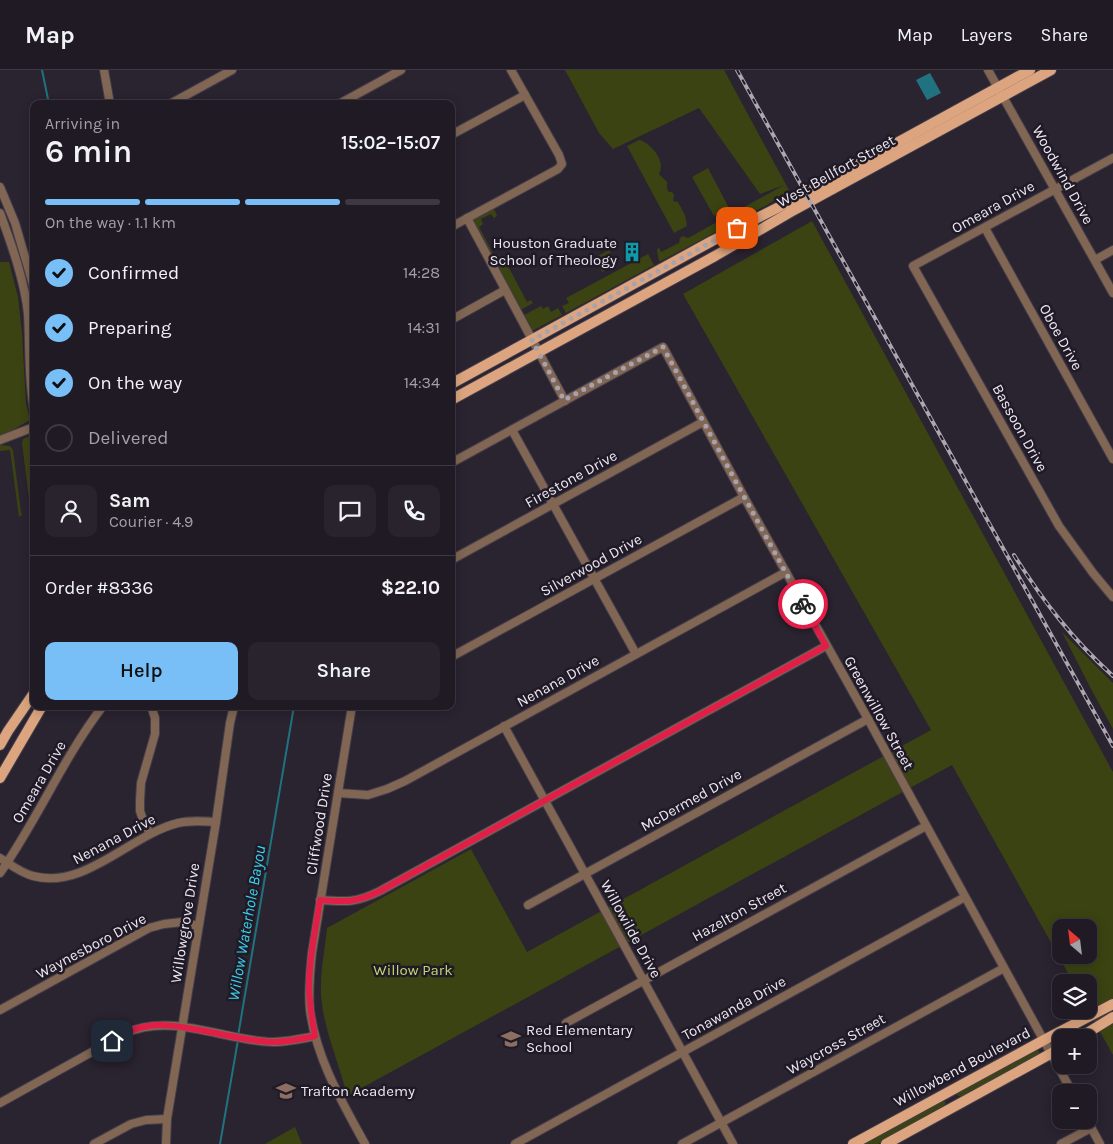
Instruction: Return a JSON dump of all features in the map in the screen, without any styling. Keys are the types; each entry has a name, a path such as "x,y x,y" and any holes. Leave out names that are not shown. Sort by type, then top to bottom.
{"main road":[{"name":"West Bellfort Street","path":"1000,92 1030,70"},
{"name":"West Bellfort Street","path":"455,382 712,241 928,131 1000,92 1051,70"},
{"name":"West Bellfort Street","path":"455,398 715,256 928,131"},
{"path":"660,270 667,282"},
{"path":"0,745 30,699"},
{"path":"0,778 40,710"},
{"path":"8,731 14,738 8,764"},
{"name":"Willowbend Boulevard","path":"853,1144 1113,1004"},
{"path":"1094,1029 1113,1017"},
{"path":"1051,1054 1051,1044 1083,1020"},
{"name":"Willowbend Boulevard","path":"886,1144 1051,1054"},
{"path":"948,1092 956,1106"}],"street":[{"path":"104,70 109,100"},
{"path":"177,100 232,70"},
{"path":"346,100 401,70"},
{"path":"455,225 558,169 562,164 512,70"},
{"name":"Woodwind Drive","path":"988,70 1113,293"},
{"path":"455,133 525,95"},
{"name":"Omeara Drive","path":"913,266 1113,158"},
{"path":"0,187 15,223 30,274"},
{"path":"0,213 17,264 26,303 30,347"},
{"path":"455,461 564,400 467,218"},
{"name":"Oboe Drive","path":"985,228 1113,459"},
{"path":"12,248 22,245"},
{"path":"1095,260 1113,250"},
{"name":"Bassoon Drive","path":"913,266 1059,526 1112,595"},
{"path":"455,318 505,290"},
{"name":"Greenwillow Street","path":"564,400 663,347 1068,1084"},
{"name":"Firestone Drive","path":"455,558 703,422"},
{"path":"0,440 30,429"},
{"path":"512,430 636,654"},
{"name":"Silverwood Drive","path":"455,655 744,497"},
{"name":"Nenana Drive","path":"338,793 368,795 405,781 786,572"},
{"path":"320,900 355,901 365,898 826,646"},
{"name":"Omeara Drive","path":"0,873 4,860 18,846 76,745 100,710"},
{"path":"150,834 140,811 140,801 141,783 155,734 155,718 152,710"},
{"name":"Willowgrove Drive","path":"166,1144 182,1027 233,710"},
{"name":"Cliffwood Drive","path":"351,710 320,900 309,984 310,1010 320,1054 365,1144"},
{"name":"McDermed Drive","path":"528,905 868,719"},
{"name":"Willowilde Drive","path":"504,726 733,1144"},
{"name":"Nenana Drive","path":"4,860 32,876 43,878 67,877 84,871 166,826 188,821 216,822"},
{"name":"Hazelton Street","path":"566,1023 926,826"},
{"name":"Tonawanda Drive","path":"515,1144 965,897"},
{"name":"Waynesboro Drive","path":"0,1010 149,928 182,922 198,926"},
{"name":"Waycross Street","path":"682,1144 1004,968"},
{"path":"0,1102 133,1030 142,1027 155,1025 182,1027 272,1042 315,1036"},
{"path":"94,1144 131,1124 146,1120 168,1119"},
{"path":"1061,1144 1089,1129"},
{"path":"1092,1129 1100,1144"}],"green space":[{"path":"565,70 724,70 790,192 659,261 657,250 659,247 661,252 679,243 680,238 683,236 688,238 784,185 760,194 699,108 613,149 599,133"},
{"path":"639,140 650,146 656,154 661,166 659,174 667,182 669,192 672,192 674,195 673,201 678,202 685,215 687,226 674,233 627,146"},
{"path":"708,168 729,208 714,216 692,177"},
{"path":"492,208 497,216 494,218 491,214 481,219 483,224 479,227 495,257 500,255 493,262 472,224 472,219"},
{"name":"Willow Park","path":"812,221 1113,772 1113,1055 1093,1019 1097,1019 1097,974 1069,974 1063,964 1098,964 1098,919 1052,919 1052,944 952,765 347,1096 322,1007 321,977 327,928 471,849 527,952 931,730 683,294"},
{"path":"609,250 617,264 602,272 594,258"},
{"path":"648,254 654,265 566,313 562,306 569,303 566,298"},
{"path":"511,258 514,261 508,266 527,302 531,300 533,303 519,311 497,268 500,264"},
{"path":"0,262 9,262 18,297 26,403 30,420 0,435"},
{"path":"541,306 543,309 548,306 551,312 558,308 562,315 530,331 522,316"},
{"path":"30,436 30,506 22,443 23,439"},
{"path":"0,445 10,446 13,450 22,515 19,517 10,450 0,451"},
{"path":"1062,632 1113,683 1113,729 1091,689"},
{"path":"1033,1049 1039,1051 1039,1055 967,1096 958,1096 957,1094 961,1088"},
{"path":"944,1101 946,1103 939,1111 878,1144 863,1144 870,1138 935,1102"},
{"path":"295,1127 302,1144 265,1144"}],"water":[{"path":"930,73 941,93 927,100 916,80"}],"waterway":[{"name":"Willow Waterhole Bayou","path":"42,70 48,100"},
{"name":"Willow Waterhole Bayou","path":"238,1036 293,710"},
{"name":"Willow Waterhole Bayou","path":"220,1144 238,1040"}],"railway":[{"path":"737,70 1113,746"},
{"path":"1014,555 1071,634 1113,676"}],"way so far":[{"path":"737,228 532,340 564,400 663,347 803,604"}],"place":[{"name":"Houston Graduate School of Theology","path":"632,252"},
{"name":"Red Elementary School","path":"511,1039"},
{"name":"Trafton Academy","path":"286,1091"}],"route":[{"path":"112,1041 142,1027 161,1025 272,1042 315,1036 310,1010 309,984 320,900 355,901 380,891 826,646 803,604"}]}
